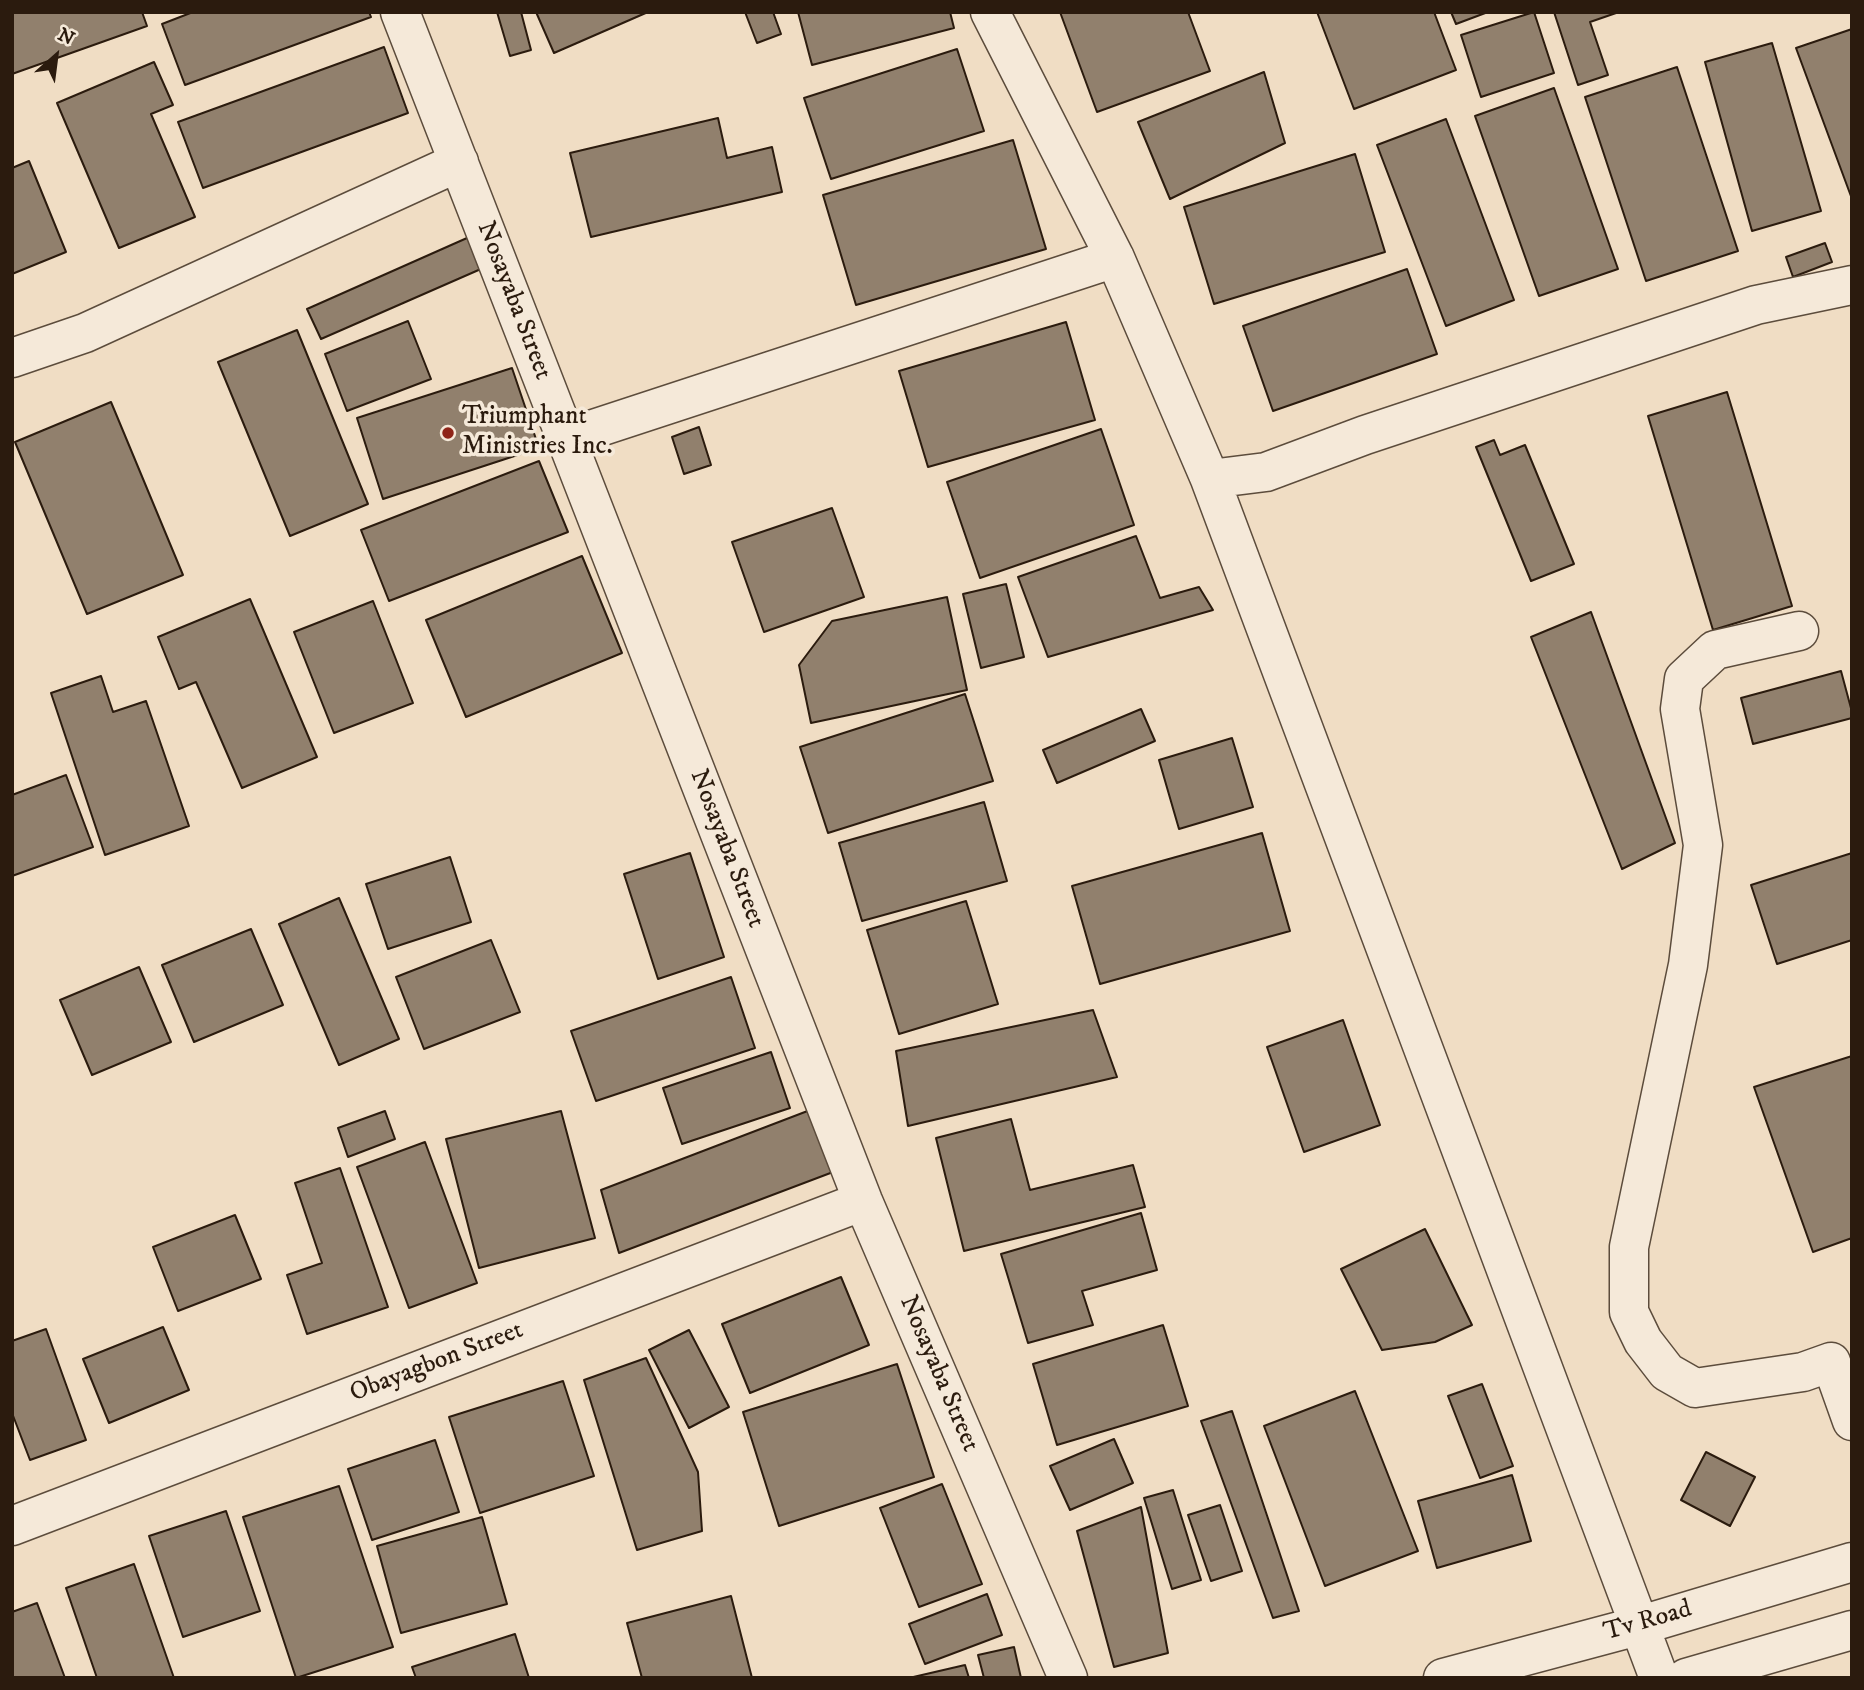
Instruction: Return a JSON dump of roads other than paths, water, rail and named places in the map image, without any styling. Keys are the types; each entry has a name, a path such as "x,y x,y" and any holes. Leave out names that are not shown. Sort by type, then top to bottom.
{"street":[{"name":"Nosayaba Street","path":"400,12 863,1201 1069,1678"},
{"path":"990,12 1115,258 1210,479 1659,1678"},
{"path":"12,358 85,333 458,162"},
{"path":"566,438 1115,258"},
{"path":"1210,479 1266,472 1365,435 1756,305 1852,285"},
{"path":"1799,631 1715,650 1684,679 1680,709 1703,845 1688,965 1629,1247 1629,1312 1643,1341 1667,1371 1695,1388 1803,1372 1842,1363 1852,1421"},
{"name":"Obayagbon Street","path":"12,1526 863,1201"},
{"name":"Tv Road","path":"1443,1678 1638,1626 1852,1562"},
{"path":"1686,1678 1852,1630"}],"place":[{"name":"Triumphant Ministries Inc.","path":"448,433"}]}
